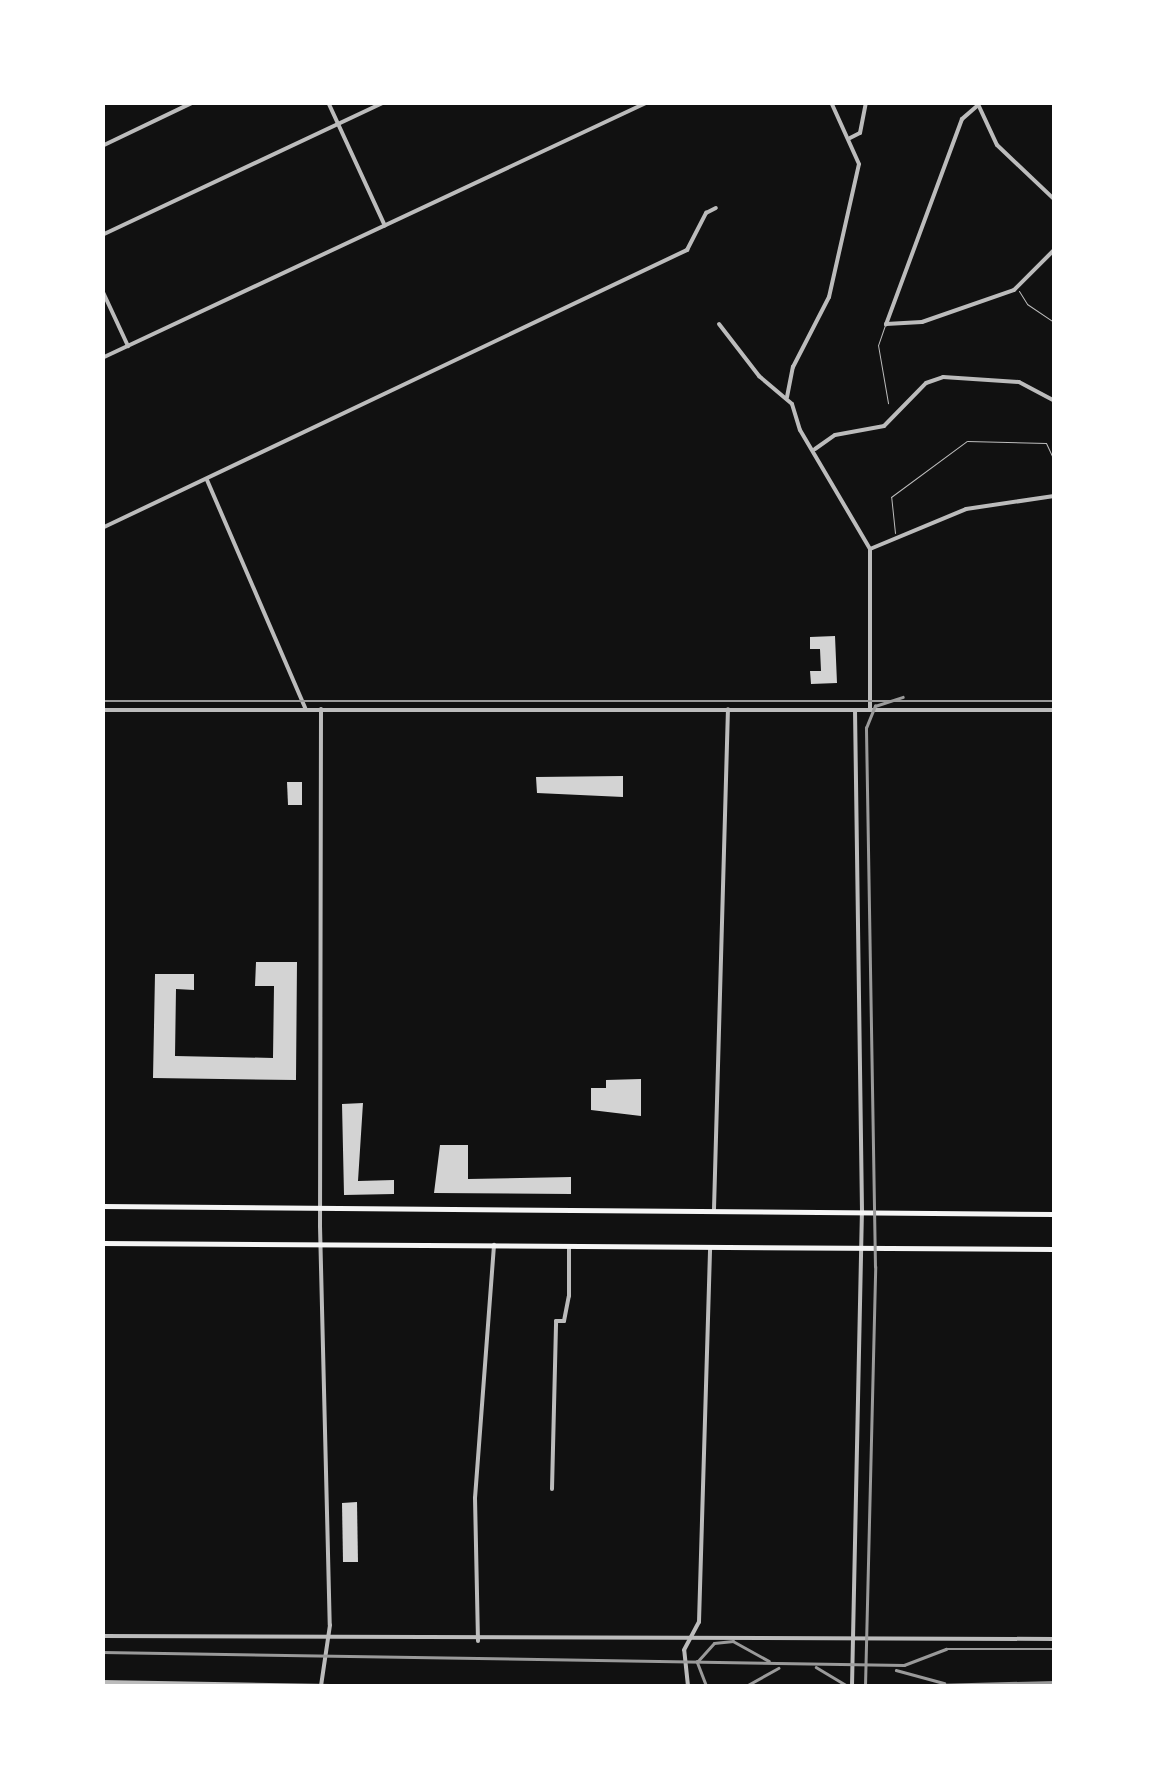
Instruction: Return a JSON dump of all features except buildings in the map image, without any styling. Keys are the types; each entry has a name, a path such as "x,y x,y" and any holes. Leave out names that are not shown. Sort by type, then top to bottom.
{"main road":[{"path":"102,1206 1054,1214"},
{"path":"102,1243 1054,1249"}],"street":[{"path":"102,146 194,102"},
{"path":"328,102 385,226"},
{"path":"102,235 386,102"},
{"path":"102,358 648,102"},
{"path":"788,400 793,366 829,295 859,164 831,102"},
{"path":"850,138 860,134 866,102"},
{"path":"1054,198 997,145 977,104 961,122 886,324 922,322 1018,288 1054,250"},
{"path":"102,528 687,250 706,213 716,208"},
{"path":"102,290 128,346"},
{"path":"719,324 759,376 788,400 870,549 870,710"},
{"path":"813,450 835,435 884,426 926,383 943,377 1019,382 1054,401"},
{"path":"207,480 305,708"},
{"path":"870,549 966,509 1054,496"},
{"path":"321,709 320,1207 327,1638 321,1686"},
{"path":"714,1210 728,709"},
{"path":"102,710 1054,710"},
{"path":"852,1686 862,1248 855,710"},
{"path":"478,1641 475,1498 494,1245"},
{"path":"552,1489 556,1320 564,1320 569,1296 569,1247"},
{"path":"688,1686 687,1641 700,1622 710,1247"},
{"path":"102,1636 478,1641 1054,1640"},
{"path":"102,1682 330,1686"}],"lane":[{"path":"1018,288 1027,304 1054,322"},
{"path":"886,324 878,344 888,404"},
{"path":"897,538 892,497 967,441 1046,443 1054,460"}],"tram line":[{"path":"865,1686 875,1267 866,728 875,706 903,697"},
{"path":"102,701 1054,701"},
{"path":"706,1686 697,1662 714,1643 733,1641 769,1661"},
{"path":"102,1652 904,1665 946,1649 1054,1649"},
{"path":"816,1667 848,1686"},
{"path":"746,1686 778,1668"},
{"path":"896,1670 944,1683"},
{"path":"897,1686 1054,1682"}]}
